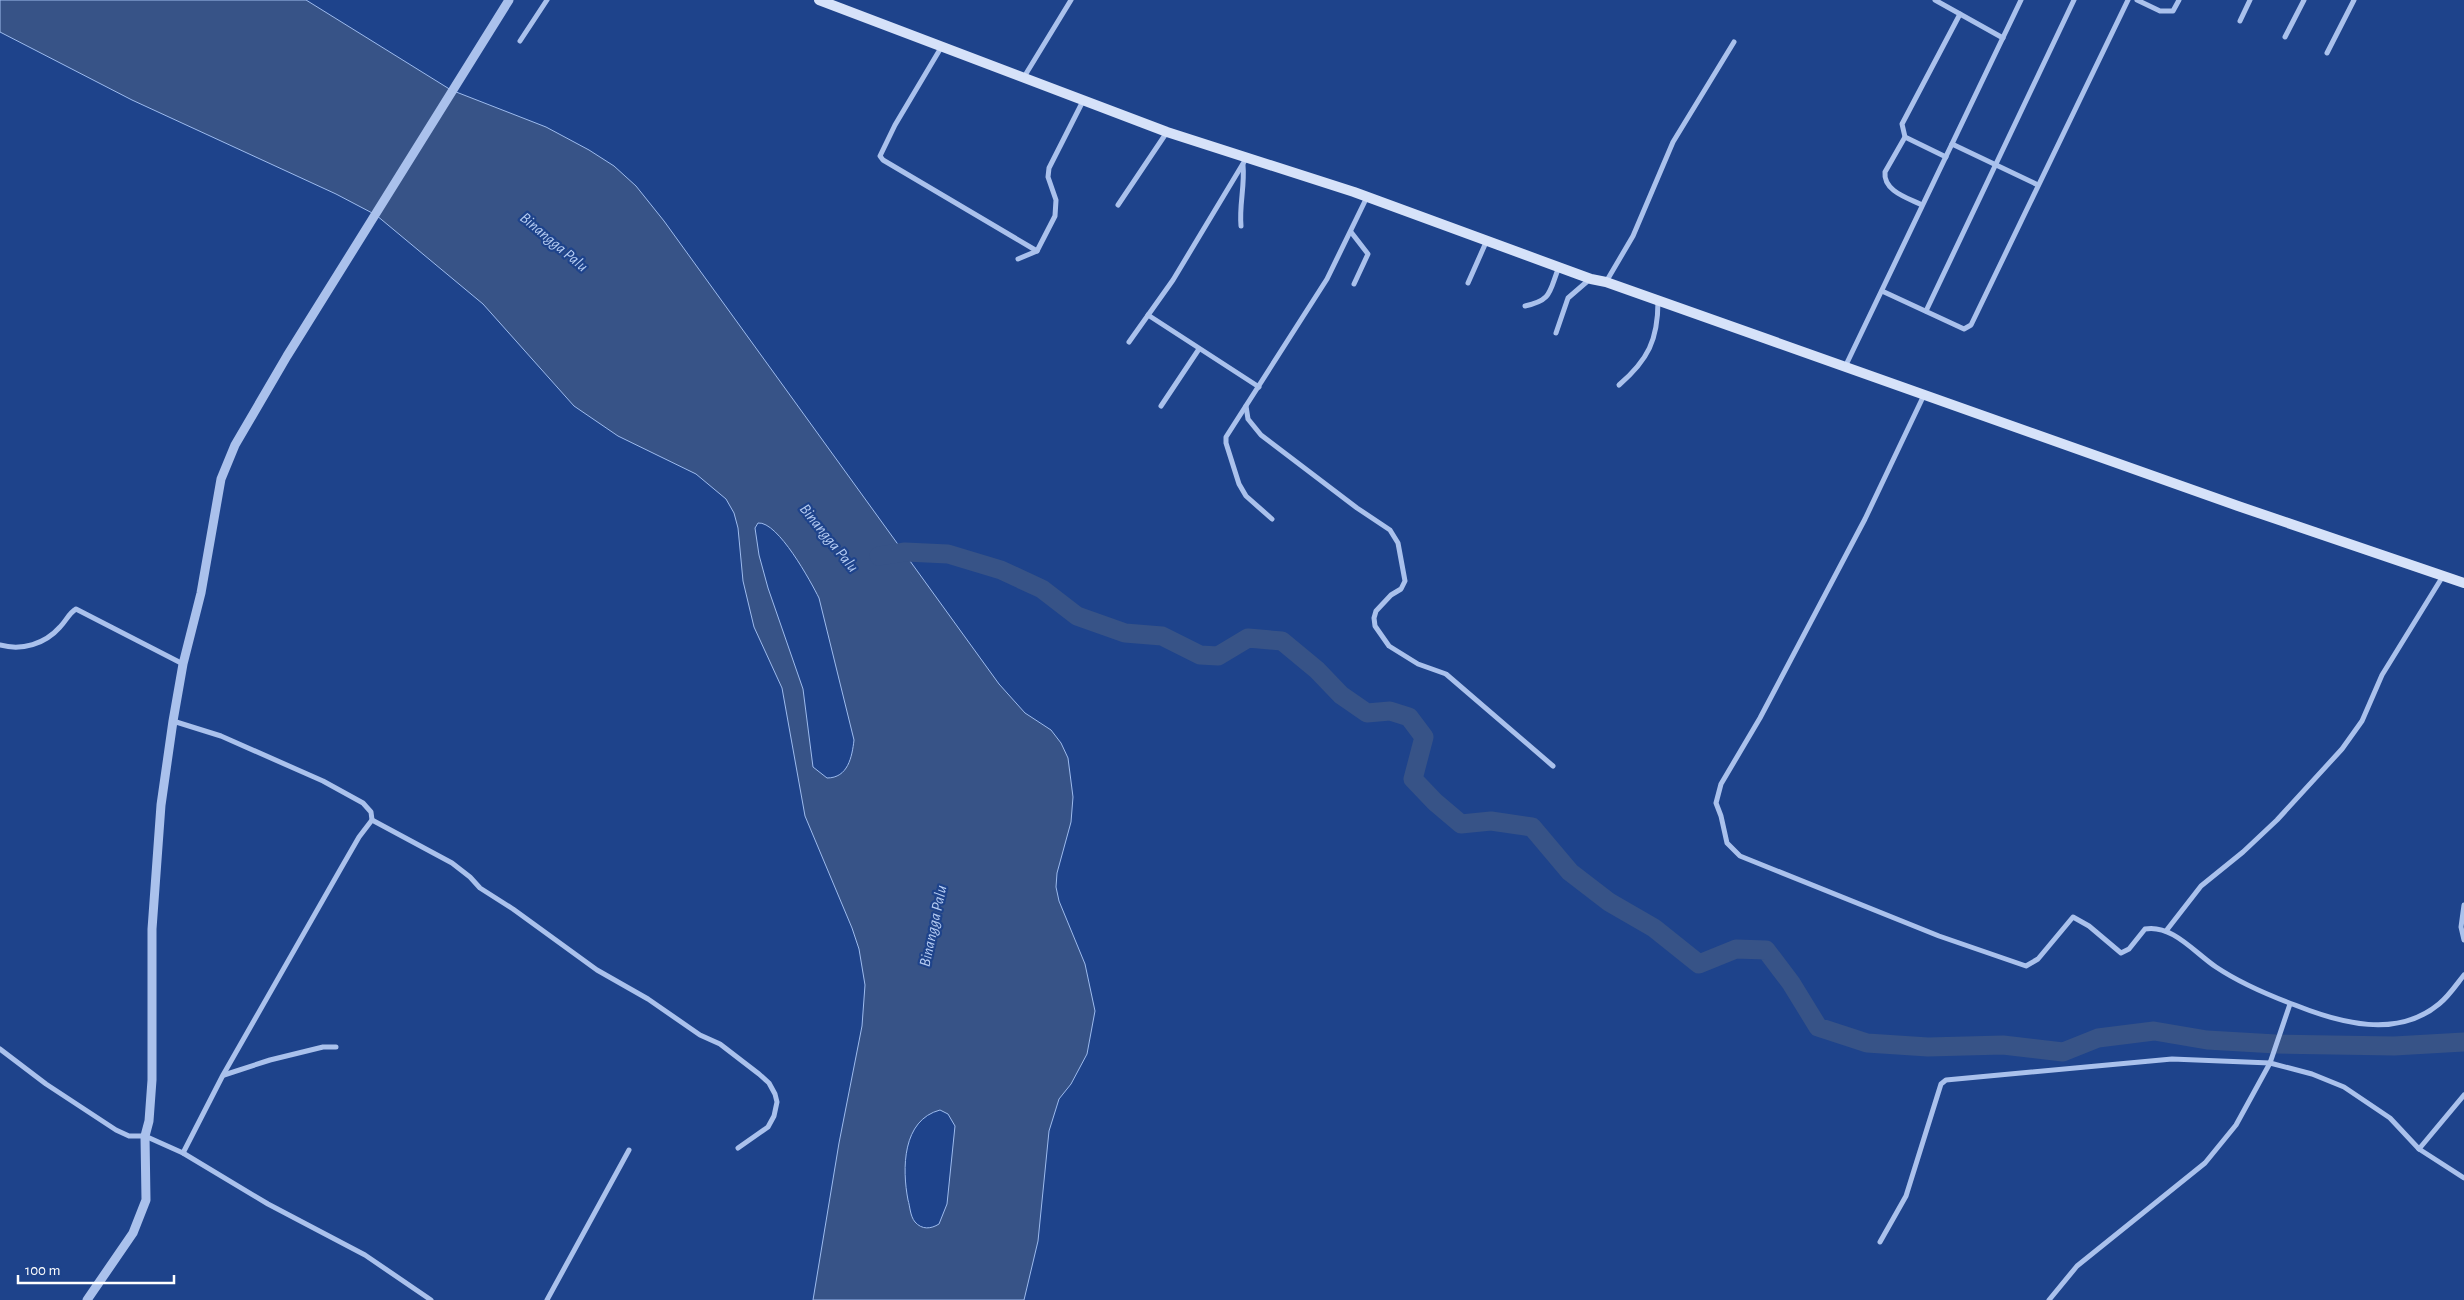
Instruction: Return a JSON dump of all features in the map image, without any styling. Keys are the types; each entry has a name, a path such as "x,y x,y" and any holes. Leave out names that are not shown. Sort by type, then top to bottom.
{"main road":[{"path":"819,0 1245,160 1367,197 1487,239 1591,279 1606,282 2464,583"}],"street":[{"path":"87,1300 134,1233 146,1200 146,1136 152,1080 152,929 161,805 183,664 201,593 220,484 229,459 246,425 292,348 510,0"},
{"path":"520,41 547,0"},
{"path":"1024,77 1071,0"},
{"path":"1935,0 2003,38"},
{"path":"1845,367 2021,0"},
{"path":"1926,311 2074,0"},
{"path":"1882,291 1964,329 1971,324 2128,0"},
{"path":"2137,0 2165,12 2173,11 2179,0"},
{"path":"2240,21 2250,0"},
{"path":"2285,38 2304,0"},
{"path":"2328,53 2354,0"},
{"path":"1922,205 1893,190 1884,178 1885,172 1905,137 1902,124 1960,14"},
{"path":"1606,282 1633,236 1673,142 1734,42"},
{"path":"942,45 895,124 880,156 883,160 1037,251"},
{"path":"1018,259 1037,251 1051,227 1057,210 1053,185 1048,177 1049,168 1084,99"},
{"path":"1118,206 1167,132"},
{"path":"1905,137 1946,157"},
{"path":"1952,144 2038,186"},
{"path":"1241,226 1239,205 1244,180 1245,160"},
{"path":"1129,342 1173,280 1245,160"},
{"path":"1272,519 1246,496 1239,484 1226,443 1226,436 1328,279 1367,197"},
{"path":"1351,232 1368,254 1354,284"},
{"path":"1468,283 1487,239"},
{"path":"1525,306 1544,300 1550,291 1559,267"},
{"path":"1556,333 1568,298 1591,279"},
{"path":"1619,385 1640,366 1647,356 1658,323 1658,301"},
{"path":"1148,315 1259,387"},
{"path":"1161,406 1199,348"},
{"path":"1924,395 1856,536 1760,718 1721,784 1716,803 1727,843 1740,856 1939,936 2026,966 2038,959 2074,917 2089,926 2121,953 2129,949 2145,929 2156,927 2166,931 2217,968 2290,1004 2361,1025 2386,1025 2408,1020 2430,1010 2440,1004 2464,975"},
{"path":"1246,406 1248,419 1262,435 1357,508 1390,530 1398,543 1405,581 1401,589 1391,595 1376,611 1374,618 1375,626 1389,646 1418,664 1446,674 1553,766"},
{"path":"2166,931 2201,886 2243,852 2277,820 2342,749 2362,721 2382,676 2443,576"},
{"path":"0,645 20,648 35,644 51,636 76,609 183,664"},
{"path":"173,721 221,736 323,781 363,804 371,812 372,820 358,837 223,1075 183,1152"},
{"path":"372,820 452,863 470,877 480,888 513,909 596,970 648,1000 700,1035 720,1044 759,1074 769,1083 775,1094 777,1102 774,1116 768,1127 738,1148"},
{"path":"2464,905 2460,927 2464,940"},
{"path":"2049,1300 2077,1266 2205,1163 2236,1125 2270,1063 2290,1004"},
{"path":"223,1075 270,1060 323,1048 336,1047"},
{"path":"0,1049 46,1084 116,1130 129,1136 146,1136 183,1152 268,1204 364,1255 431,1300"},
{"path":"1880,1242 1906,1196 1941,1084 1946,1080 2172,1059 2270,1063 2312,1074 2344,1087 2390,1118 2419,1149 2464,1178"},
{"path":"2419,1149 2464,1095"},
{"path":"547,1300 629,1150"}],"water":[{"name":"Binangga Palu","path":"0,0 306,0 451,90 546,127 589,150 614,166 636,186 664,221 999,684 1025,713 1051,730 1061,743 1068,758 1073,797 1071,822 1057,873 1056,887 1059,901 1085,964 1095,1011 1087,1054 1071,1084 1059,1099 1049,1131 1038,1241 1024,1300 813,1300 839,1143 862,1026 865,985 859,949 852,928 805,816 782,688 754,627 743,581 738,528 734,513 726,499 696,474 618,436 574,406 483,304 376,215 336,194 132,100 0,32","holes":["758,523 766,525 784,542 819,598 854,740 848,765 840,774 834,777 827,778 813,767 803,689 768,588 759,555 755,528","940,1110 948,1114 955,1126 947,1204 939,1224 927,1228 918,1225 913,1220 911,1214 906,1188 905,1161 912,1135 918,1124 927,1115"]}],"waterway":[{"path":"879,556 905,552 948,554 1001,570 1042,589 1077,616 1125,633 1162,636 1200,655 1218,656 1248,638 1282,641 1317,670 1341,695 1367,713 1390,711 1409,717 1424,737 1413,779 1435,802 1461,824 1491,821 1532,827 1570,872 1609,902 1654,928 1699,964 1736,949 1766,950 1791,983 1818,1027 1867,1043 1928,1047 2003,1045 2063,1052 2098,1038 2154,1031 2207,1040 2276,1044 2394,1046 2464,1042"}]}
